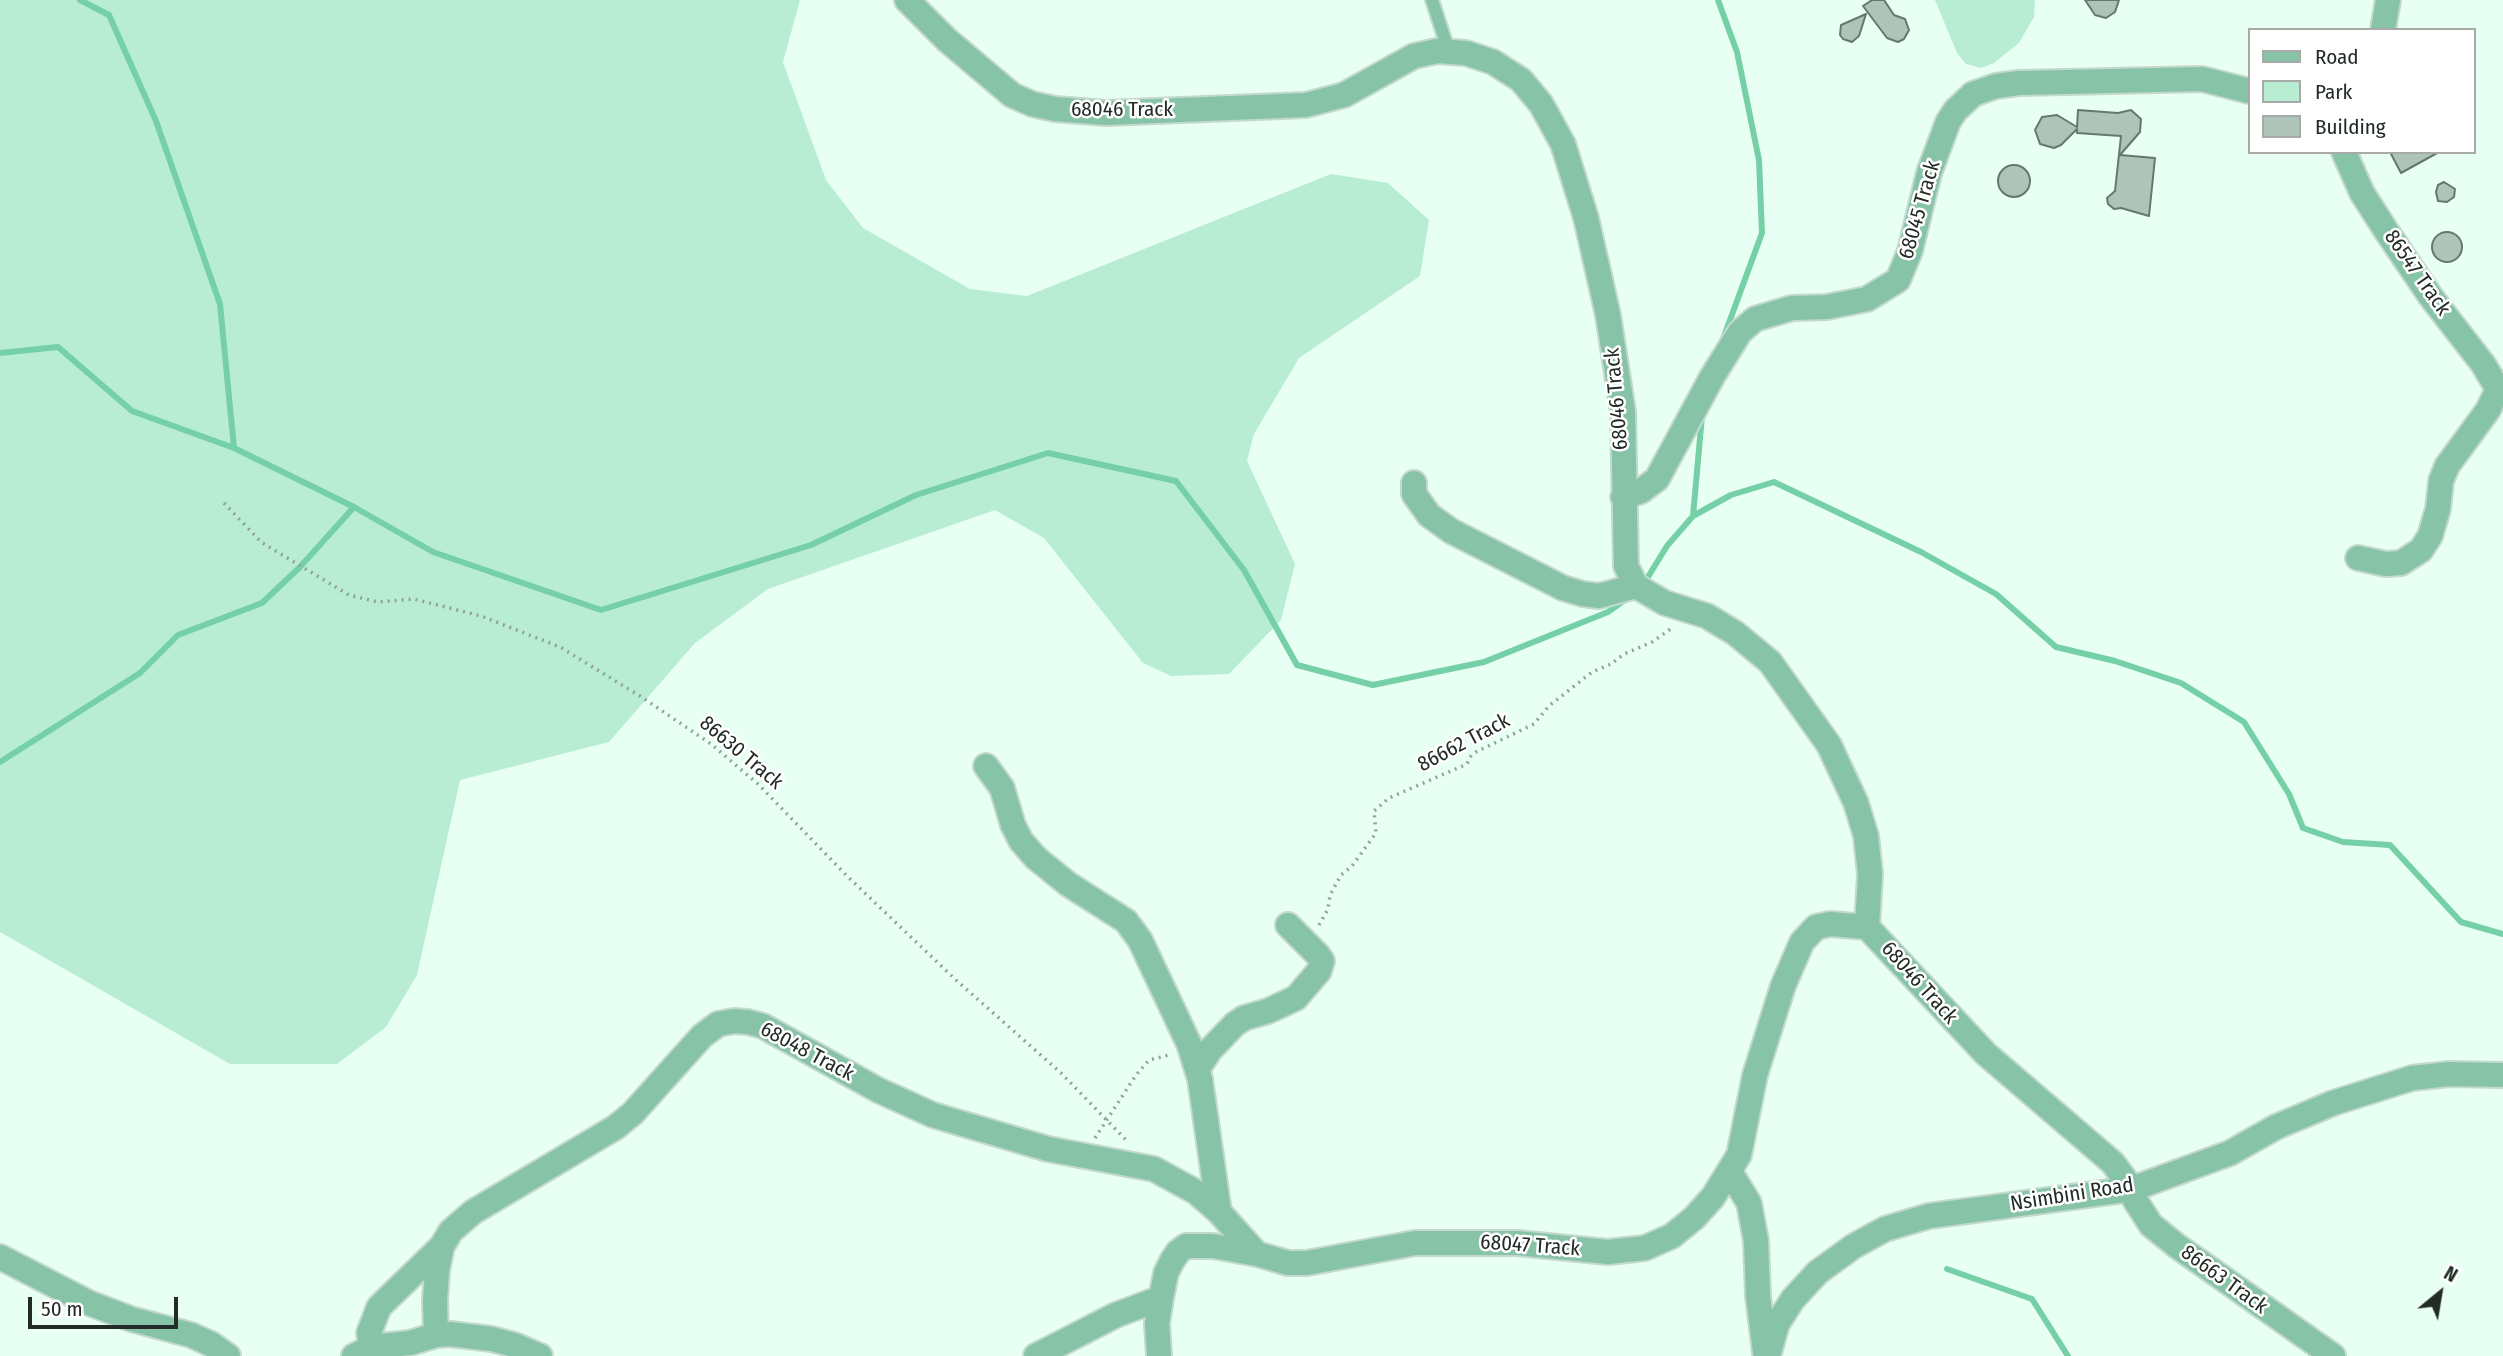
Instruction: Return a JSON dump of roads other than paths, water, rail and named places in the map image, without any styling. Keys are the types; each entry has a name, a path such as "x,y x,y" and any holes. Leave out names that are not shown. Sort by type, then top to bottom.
{"street":[{"name":"68046 Track","path":"907,0 947,40 1012,95 1032,104 1055,109 1106,113 1306,105 1344,95 1414,56 1437,51 1466,53 1493,62 1521,80 1541,104 1563,144 1586,218 1608,315 1623,412 1626,566 1636,586 1665,603 1707,616 1735,633 1770,662 1829,744 1856,803 1866,836 1870,874 1867,927 1986,1054 2113,1163 2132,1189"},
{"path":"2383,28 2388,0"},
{"name":"68045 Track","path":"1623,497 1641,491 1657,479 1712,377 1740,332 1755,319 1792,308 1827,307 1867,299 1898,280 1910,251 1929,173 1948,122 1955,111 1973,94 1996,86 2019,83 2202,79 2248,91"},
{"name":"86547 Track","path":"2345,154 2362,193 2387,232 2431,297 2483,364 2498,389 2488,410 2448,466 2441,481 2438,509 2430,536 2421,550 2400,563 2386,564 2358,558"},
{"path":"1414,483 1414,494 1429,515 1451,531 1563,588 1599,596 1636,586"},
{"path":"986,766 1002,788 1013,825 1021,841 1068,884 1126,921 1160,981 1189,1044 1197,1070 1219,1212"},
{"name":"68047 Track","path":"1161,1298 1166,1273 1178,1252 1186,1246 1213,1246 1275,1260 1307,1263 1415,1243 1517,1243 1608,1252 1645,1248 1672,1236 1694,1218 1730,1172 1738,1155 1755,1075 1783,986 1802,942 1816,927 1830,924 1867,927"},
{"path":"1197,1070 1210,1050 1235,1024 1244,1018 1283,1005 1302,993 1321,966 1318,955 1288,925"},
{"name":"68048 Track","path":"375,1351 369,1333 379,1307 442,1246 451,1231 472,1212 616,1127 633,1113 702,1036 718,1024 734,1021 763,1026 878,1090 933,1115 1078,1156 1154,1169 1196,1192 1219,1212 1257,1254"},
{"name":"Nsimbini Road","path":"1767,1356 1777,1324 1793,1299 1818,1272 1854,1246 1885,1229 1929,1216 2132,1189 2230,1153 2276,1127 2333,1102 2412,1078 2449,1074 2503,1075"},
{"path":"1730,1172 1749,1203 1756,1241 1758,1296 1767,1356"},
{"name":"86663 Track","path":"2132,1189 2135,1200 2151,1225 2333,1356"},
{"path":"436,1335 435,1301 442,1246"},
{"path":"0,1257 89,1303 191,1335 228,1356"},
{"path":"1036,1356 1116,1315 1161,1298 1157,1323 1159,1356"},
{"path":"375,1351 436,1335 492,1339 540,1356"}],"lane":[{"path":"1432,0 1449,52"}],"waterway":[{"path":"80,0 109,15 156,121 220,304 234,448"},
{"path":"1718,0 1737,52 1759,160 1762,233 1723,339"},
{"path":"0,353 58,347 132,411 234,448 354,507 433,552 601,610 811,545 916,495 1048,453 1176,481 1244,570 1297,665 1373,685 1484,662 1608,612 1626,599"},
{"path":"1693,516 1702,416"},
{"path":"1643,585 1667,546 1693,516 1731,495 1774,482 1921,552 1996,594 2056,647 2115,661 2181,683 2244,722 2289,794 2303,828 2343,842 2390,845 2461,922 2503,934"},
{"path":"0,762 140,673 178,635 262,603 300,567 354,507"},
{"path":"1947,1269 2032,1299 2068,1356"}]}
